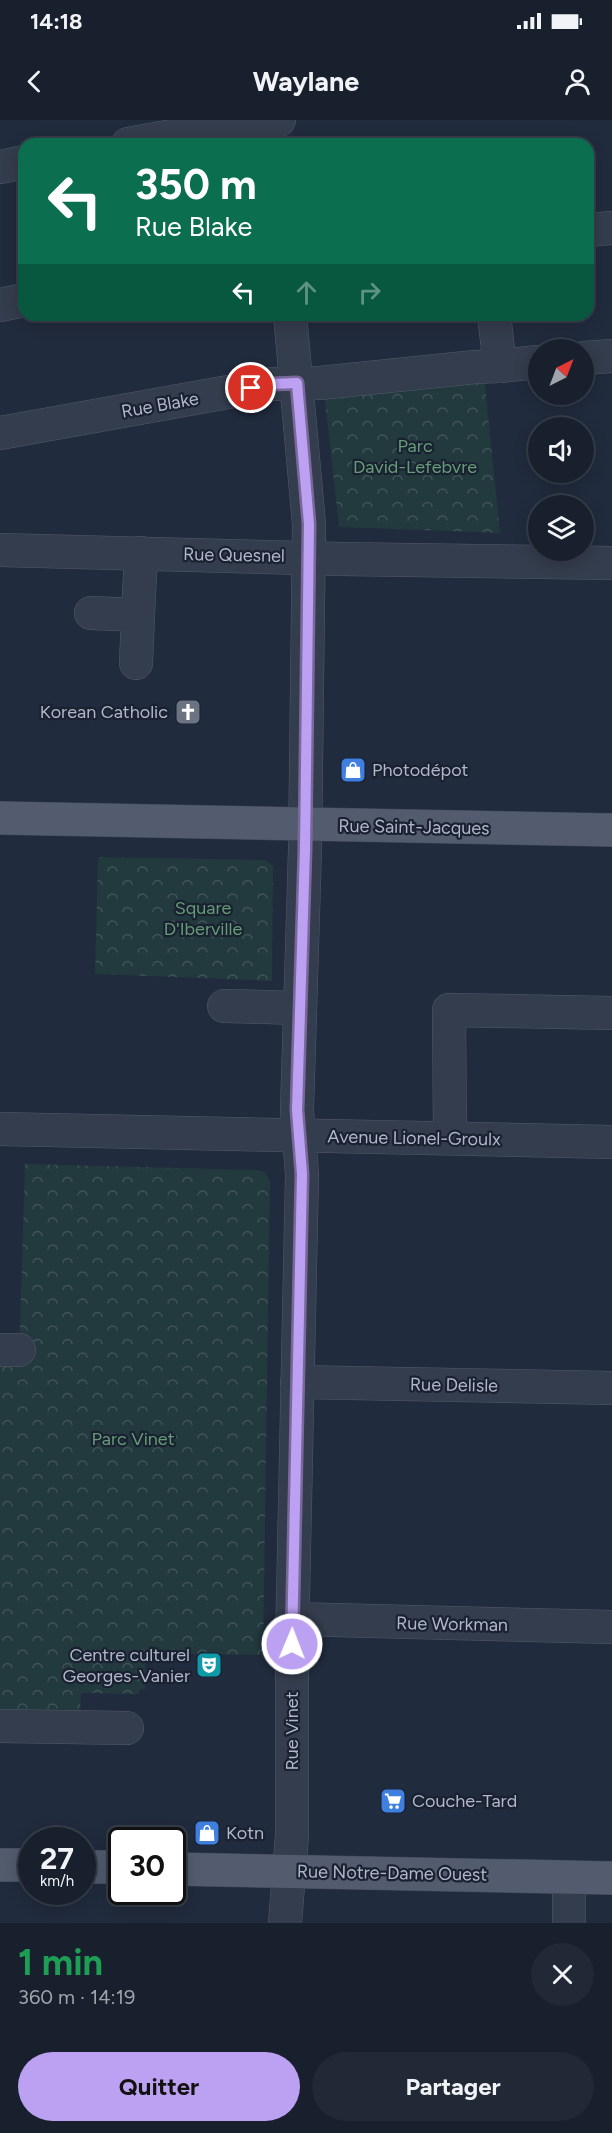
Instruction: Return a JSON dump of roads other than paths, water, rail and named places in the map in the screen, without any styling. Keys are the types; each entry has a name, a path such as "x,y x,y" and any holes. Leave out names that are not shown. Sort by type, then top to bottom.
{"main road":[{"name":"Rue Saint-Jacques","path":"0,818 612,830"},
{"path":"0,1865 18,1865"},
{"name":"Rue Notre-Dame Ouest","path":"186,1869 612,1878"}],"street":[{"path":"270,120 272,138"},
{"path":"161,138 245,123 279,120"},
{"path":"0,166 18,163"},
{"path":"594,230 612,228"},
{"path":"0,305 18,301"},
{"name":"Rue Vinet","path":"285,1923 292,1835 293,1619 302,1174 297,1110 305,825 308,557 308,513 291,321"},
{"path":"495,321 500,366"},
{"path":"594,357 612,356"},
{"name":"Rue Blake","path":"0,433 265,386 320,383 404,363 474,367 528,363"},
{"name":"Rue Quesnel","path":"0,550 612,563"},
{"path":"136,663 141,553"},
{"path":"91,613 138,615"},
{"path":"224,1006 300,1008"},
{"path":"450,1138 449,1010 612,1013"},
{"name":"Avenue Lionel-Groulx","path":"0,1129 612,1142"},
{"name":"Rue Delisle","path":"297,1382 612,1388"},
{"name":"Rue Workman","path":"293,1619 612,1627"},
{"path":"0,1725 127,1728"},
{"path":"569,1877 569,1923"}],"place":[{"name":"Korean Catholic","path":"188,712"},
{"name":"Photodépot","path":"353,770"},
{"name":"Centre culturel Georges-Vanier","path":"209,1665"},
{"name":"Couche-Tard","path":"393,1801"},
{"name":"Kotn","path":"207,1833"}],"park label":[{"name":"Parc David-Lefebvre","path":"415,456"},
{"name":"Square D'Iberville","path":"203,918"},
{"name":"Parc Vinet","path":"133,1439"}]}
